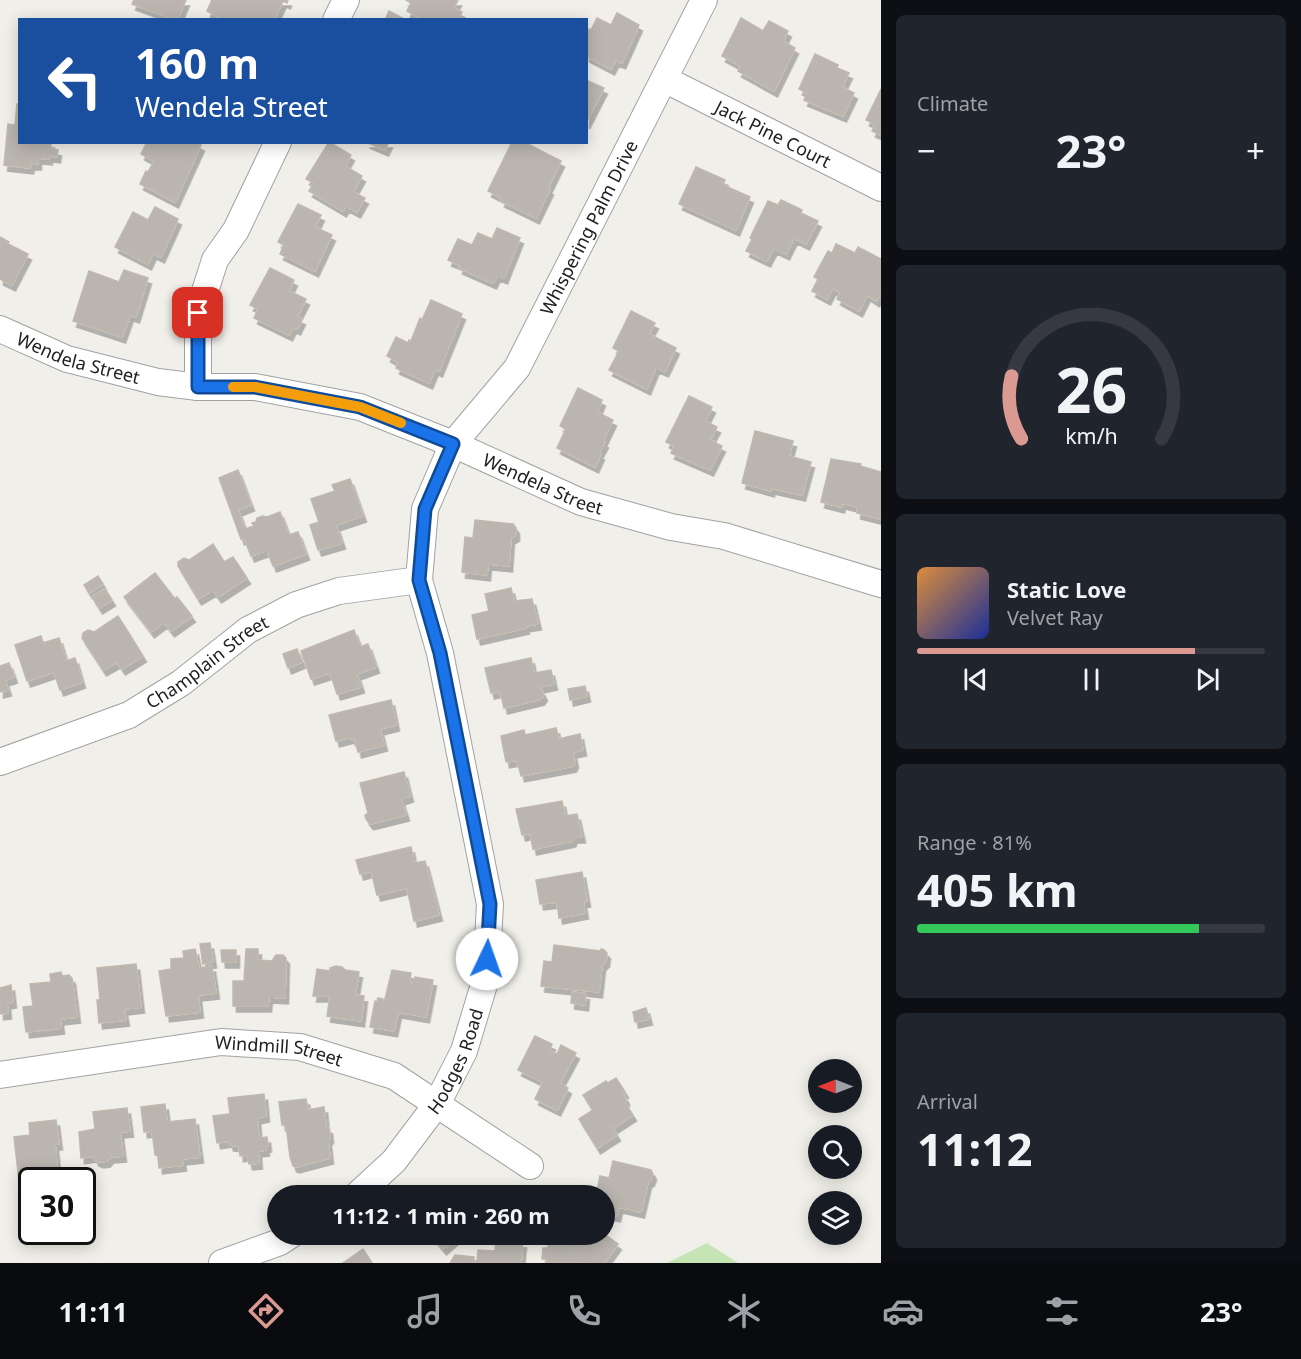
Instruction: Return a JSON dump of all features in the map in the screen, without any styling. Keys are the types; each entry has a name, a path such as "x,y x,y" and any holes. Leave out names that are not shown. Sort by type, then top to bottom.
{"street":[{"path":"337,18 346,0"},
{"name":"Whispering Palm Drive","path":"453,444 518,368 704,0"},
{"name":"Jack Pine Court","path":"664,79 881,188"},
{"path":"198,387 198,313 215,260 236,230 277,144"},
{"name":"Wendela Street","path":"0,329 67,359 158,382 198,387 255,387 360,407 453,444 581,502 671,527 724,536 881,584"},
{"name":"Hodges Road","path":"368,1185 394,1161 437,1104 464,1051 486,978 490,904 440,653 419,580 425,509 453,444"},
{"name":"Champlain Street","path":"0,762 129,715 181,683 248,630 296,605 339,591 419,580"},
{"name":"Windmill Street","path":"0,1075 221,1042 300,1047 394,1076 530,1166"},
{"path":"222,1263 272,1245"}],"green space":[{"path":"707,1243 738,1263 667,1263"}],"building":[{"path":"134,0 186,0 178,18 171,18 132,4"},
{"path":"212,0 288,0 287,3 283,1 275,18 220,18 207,11"},
{"path":"406,0 458,0 454,8 462,12 459,18 419,18 407,11 411,3"},
{"path":"389,11 402,18 386,18"},
{"path":"617,13 639,25 622,63 616,60 611,69 588,57 588,31 591,30 597,18 611,25"},
{"path":"741,18 763,31 769,21 788,31 783,41 795,48 774,91 738,71 741,66 722,56"},
{"path":"815,54 849,73 842,87 854,93 843,116 804,100 807,93 799,89"},
{"path":"588,81 604,88 588,119"},
{"path":"881,89 881,135 872,131 875,124 866,120"},
{"path":"18,104 18,144 51,144 51,149 58,150 57,157 38,158 38,164 31,164 30,168 4,165 8,124 15,125"},
{"path":"146,144 201,145 175,202 140,184 154,161 141,154"},
{"path":"328,144 332,144 351,155 345,166 362,176 353,192 365,198 357,212 346,206 343,211 309,191 314,183 306,179"},
{"path":"371,144 388,144 385,150"},
{"path":"511,144 528,144 561,161 536,218 501,201 502,198 488,191"},
{"path":"696,167 725,180 723,185 750,197 736,230 679,204"},
{"path":"781,200 818,221 806,244 794,238 786,254 774,248 767,261 746,251 768,201 778,205"},
{"path":"298,204 321,215 315,227 332,235 315,271 280,254 284,245 278,242"},
{"path":"155,207 178,219 161,257 153,253 148,264 115,247 133,212 148,220"},
{"path":"497,228 520,238 504,278 497,275 493,283 459,268 460,265 448,260 458,239 472,245 478,233 492,239"},
{"path":"0,237 9,242 8,244 28,254 12,285 0,279"},
{"path":"836,244 855,253 858,247 881,259 881,294 876,301 867,295 859,311 837,299 840,292 833,288 827,299 812,291 818,279 814,277 828,251 832,253"},
{"path":"270,268 294,280 289,291 306,299 297,317 302,319 297,329 293,327 289,335 254,318 258,309 250,305"},
{"path":"124,270 148,278 136,317 130,315 122,337 73,321 89,271 119,282"},
{"path":"431,300 462,314 439,371 435,369 429,383 396,368 398,362 387,356 396,337 408,343 409,340 411,341 420,318 422,320"},
{"path":"631,311 655,323 649,334 676,348 665,371 656,367 647,389 609,370 619,351 613,348"},
{"path":"578,388 602,400 597,412 613,420 603,441 605,442 595,467 557,448 566,429 560,426"},
{"path":"689,396 712,407 705,421 717,427 710,440 722,446 710,470 671,453 674,446 666,442"},
{"path":"755,431 793,441 789,456 811,462 802,495 771,488 771,491 742,483"},
{"path":"831,459 861,464 860,466 881,472 881,519 857,513 858,507 842,503 841,507 821,502"},
{"path":"238,470 251,505 238,510 245,529 254,526 252,523 256,522 257,518 280,512 289,535 298,532 306,554 273,566 267,550 251,556 244,538 241,539 219,478"},
{"path":"350,479 363,516 336,525 342,543 318,550 310,525 319,522 311,499 335,491 332,485"},
{"path":"475,520 513,524 516,528 516,535 511,538 509,566 488,564 487,575 462,572 465,537 473,538"},
{"path":"213,544 224,562 233,557 247,578 218,597 213,590 198,599 178,566 178,562 184,558 189,560"},
{"path":"155,573 192,616 171,631 164,622 151,632 124,597"},
{"path":"98,576 103,584 89,593 84,585"},
{"path":"511,588 514,601 532,599 538,624 477,639 472,615 489,611 485,594"},
{"path":"105,589 112,600 99,608 92,597"},
{"path":"118,616 143,656 122,669 117,662 103,670 82,638 83,633 88,630 94,632"},
{"path":"354,630 360,647 368,644 376,667 357,674 361,687 337,694 330,673 311,679 301,651"},
{"path":"41,636 43,643 59,638 66,661 75,658 82,682 60,690 54,672 27,681 15,645"},
{"path":"297,649 302,662 288,668 283,654"},
{"path":"531,658 534,673 551,670 554,684 540,687 544,695 541,699 504,708 500,691 491,693 485,668"},
{"path":"9,663 14,677 5,680 8,690 0,692 0,666"},
{"path":"585,686 587,696 570,700 568,689"},
{"path":"391,700 396,725 380,729 384,745 358,752 355,739 352,740 351,737 336,741 329,715"},
{"path":"556,728 559,739 580,734 583,750 573,752 575,762 573,766 521,776 517,760 506,762 501,736 524,730 525,735"},
{"path":"404,772 410,796 401,799 406,815 370,824 365,815 368,813 360,783"},
{"path":"562,801 565,816 577,814 582,837 574,837 572,841 533,849 530,833 522,835 516,809"},
{"path":"411,847 414,863 425,861 439,915 414,921 407,888 377,895 371,871 360,874 356,860"},
{"path":"582,872 587,901 583,902 585,913 559,918 557,902 540,904 536,880"},
{"path":"210,943 213,962 203,964 200,944"},
{"path":"554,945 600,951 601,949 607,953 606,961 602,965 599,992 541,986 544,961 552,962"},
{"path":"195,949 199,968 212,966 216,993 198,995 200,1012 166,1016 159,971 171,969 171,959 184,958 183,951"},
{"path":"246,949 258,949 258,960 272,961 276,955 283,955 286,958 285,998 269,997 268,1006 233,1006 233,981 244,981"},
{"path":"221,950 236,950 236,962 222,962"},
{"path":"136,964 141,1007 124,1009 126,1020 99,1023 97,1000 100,1000 97,968"},
{"path":"336,966 359,972 355,995 364,996 361,1021 327,1016 330,996 313,996 317,969 330,971 330,968"},
{"path":"392,970 411,973 409,983 413,984 415,977 433,980 426,1017 398,1012 394,1031 370,1027 375,1001 377,1002 378,998 383,999 384,1003"},
{"path":"61,972 62,976 69,975 72,978 77,1017 60,1019 61,1028 26,1032 23,1007 33,1006 30,984 51,982 50,974"},
{"path":"11,985 13,1002 7,1003 8,1013 0,1014 0,988"},
{"path":"572,992 586,994 585,1005 571,1003"},
{"path":"646,1008 649,1019 635,1022 633,1012"},
{"path":"535,1036 552,1044 549,1051 557,1054 561,1045 576,1053 560,1083 568,1088 557,1110 535,1099 543,1082 518,1070"},
{"path":"616,1078 625,1092 623,1093 625,1103 633,1115 613,1128 617,1135 597,1148 579,1119 593,1110 583,1095 606,1081 608,1083"},
{"path":"264,1094 266,1116 257,1118 259,1138 267,1137 268,1146 266,1150 258,1151 259,1163 249,1164 247,1155 240,1156 239,1146 230,1145 229,1141 217,1143 213,1116 230,1114 228,1098"},
{"path":"306,1099 308,1110 324,1107 326,1126 329,1128 330,1158 296,1167 293,1166 290,1157 286,1125 282,1125 279,1102"},
{"path":"165,1104 167,1122 195,1119 200,1157 182,1159 183,1165 159,1168 152,1131 144,1132 141,1107"},
{"path":"127,1108 130,1131 120,1132 123,1156 110,1157 107,1161 100,1162 95,1160 94,1156 81,1158 79,1132 95,1129 93,1112"},
{"path":"56,1120 59,1144 55,1144 57,1167 18,1167 18,1172 14,1137 30,1135 29,1123"},
{"path":"613,1161 651,1170 653,1174 648,1182 641,1212 619,1207 617,1216 615,1216 615,1185 598,1185 600,1176 609,1178"},
{"path":"615,1242 618,1244 604,1263 547,1262 548,1259 542,1259 543,1248 548,1248 548,1245 615,1245"},
{"path":"496,1245 523,1245 521,1263 450,1263 455,1255 474,1257 474,1261 477,1261 478,1250 495,1251"},
{"path":"363,1249 372,1263 343,1263"}],"slow traffic":[{"path":"233,387 255,387 360,407 401,423"}],"route":[{"path":"198,313 198,387 255,387 360,407 453,444 425,509 419,580 440,653 490,904 487,959"}]}
